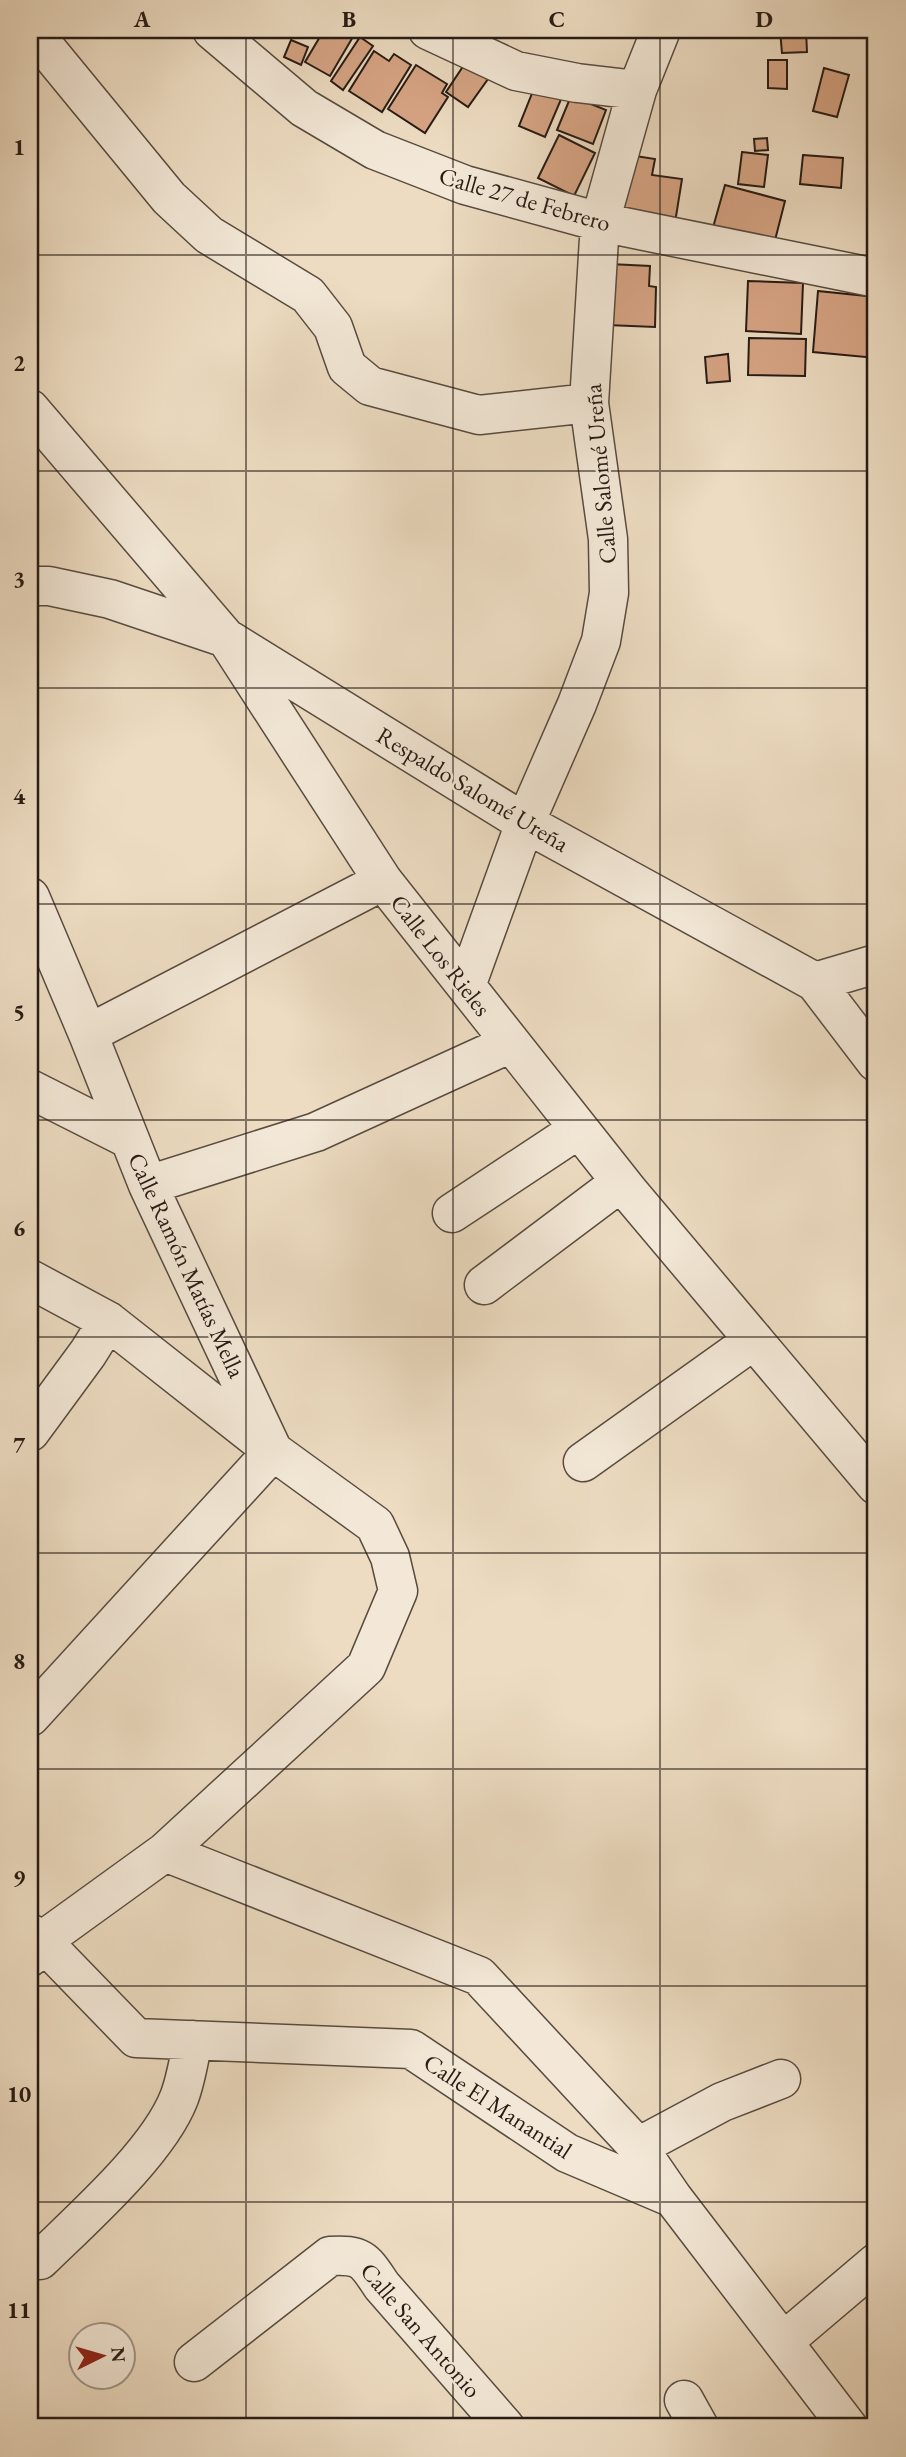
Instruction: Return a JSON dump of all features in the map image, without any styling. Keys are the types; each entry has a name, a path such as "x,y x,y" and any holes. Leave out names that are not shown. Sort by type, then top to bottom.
{"street":[{"path":"30,30 169,198 209,235 309,295 333,327 347,367 370,386 479,415 589,403"},
{"name":"Calle 27 de Febrero","path":"212,30 304,108 375,150 465,185 600,222 876,278"},
{"path":"428,30 516,71 577,83 637,90"},
{"name":"Calle Salomé Ureña","path":"466,986 525,823 577,704 601,641 609,593 608,539 589,403 600,222 637,90 661,30"},
{"name":"Calle Los Rieles","path":"30,409 226,638 383,881 621,1182 876,1485"},
{"name":"Respaldo Salomé Ureña","path":"30,586 49,586 110,599 226,638 525,823 815,982 876,1062"},
{"path":"88,1034 383,881"},
{"name":"Calle Ramón Matías Mella","path":"30,897 37,929 88,1034 148,1185 273,1451 375,1525 390,1558 398,1591 366,1667 165,1852"},
{"path":"815,982 876,964"},
{"path":"815,982 876,988"},
{"path":"148,1185 316,1132 511,1043"},
{"path":"30,1089 129,1139"},
{"path":"452,1213 579,1129"},
{"path":"484,1285 621,1182"},
{"path":"30,1279 108,1321 273,1451 30,1717"},
{"path":"30,1432 108,1321"},
{"path":"583,1462 754,1340"},
{"path":"34,1944 165,1852 479,1976 638,2147 673,2198"},
{"name":"Calle El Manantial","path":"34,1944 136,2038 411,2049 567,2153 673,2198 848,2427"},
{"path":"40,2260 143,2155 179,2098 193,2040"},
{"path":"638,2147 722,2102 781,2079"},
{"name":"Calle San Antonio","path":"194,2362 330,2256 350,2255 365,2260 382,2286 505,2427"},
{"path":"783,2342 876,2263"}],"building":[{"path":"324,30 357,30 330,76 305,62"},
{"path":"780,30 806,30 807,52 782,53"},
{"path":"360,37 373,46 343,90 331,81"},
{"path":"876,38 876,74 868,72"},
{"path":"291,40 308,47 301,65 284,57"},
{"path":"374,51 389,61 394,54 411,65 382,112 349,91"},
{"path":"470,56 493,72 468,107 446,92"},
{"path":"768,60 787,60 787,89 768,88"},
{"path":"416,65 447,84 442,93 448,97 425,133 388,109"},
{"path":"824,68 849,75 837,117 813,111"},
{"path":"535,86 562,97 545,137 519,126"},
{"path":"571,96 606,110 593,144 557,130"},
{"path":"559,135 595,153 574,196 538,178"},
{"path":"767,138 768,150 755,151 754,139"},
{"path":"742,152 768,155 764,187 738,184"},
{"path":"629,155 655,159 652,175 682,179 674,229 618,221"},
{"path":"803,155 843,158 841,188 800,184"},
{"path":"725,185 785,201 773,248 712,231"},
{"path":"610,264 650,266 649,286 656,287 655,327 607,325"},
{"path":"748,281 803,283 801,334 746,331"},
{"path":"818,291 876,297 876,358 813,352"},
{"path":"749,338 806,339 805,376 748,375"},
{"path":"728,354 730,381 707,383 705,357"}]}
